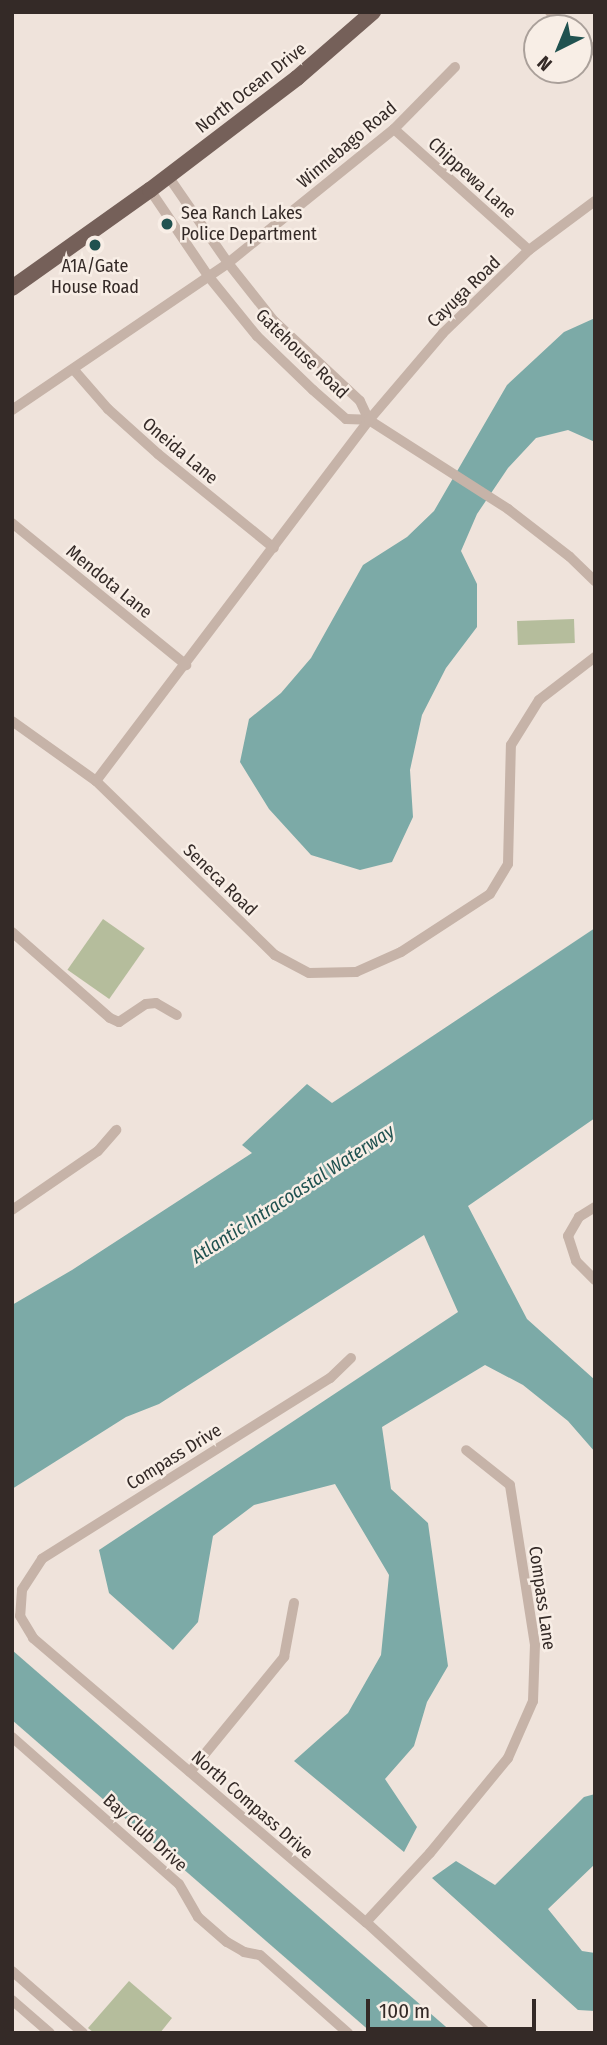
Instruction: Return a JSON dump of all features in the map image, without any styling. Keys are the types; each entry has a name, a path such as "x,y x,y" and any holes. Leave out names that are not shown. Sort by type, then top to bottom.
{"main road":[{"name":"North Ocean Drive","path":"12,288 150,190 310,68 373,12"}],"street":[{"name":"Winnebago Road","path":"12,410 228,263 394,130 455,67"},
{"name":"Chippewa Lane","path":"394,130 529,250"},
{"name":"Gatehouse Road","path":"168,176 228,263 274,321 360,401 369,420"},
{"name":"Gatehouse Road","path":"150,190 209,277 257,336 346,419 369,420 447,469 508,509 570,557 595,581"},
{"name":"Cayuga Road","path":"369,420 443,333 529,250 595,201"},
{"name":"Oneida Lane","path":"74,370 108,409 158,454 274,548"},
{"path":"96,781 369,420"},
{"name":"Mendota Lane","path":"12,523 186,665"},
{"name":"Seneca Road","path":"12,721 96,781 275,955 309,973 356,972 401,952 490,894 508,864 511,744 539,700 595,657"},
{"path":"12,932 110,1018 119,1022 146,1004 156,1003 177,1015"},
{"path":"12,1210 98,1151 116,1130"},
{"path":"595,1207 579,1217 568,1236 576,1261 595,1280"},
{"name":"Compass Drive","path":"22,1590 41,1559 330,1377 351,1358"},
{"name":"Compass Lane","path":"366,1922 430,1853 508,1758 533,1701 535,1645 510,1485 466,1450"},
{"name":"North Compass Drive","path":"22,1590 20,1616 33,1638 366,1922 487,2033"},
{"path":"190,1772 284,1657 294,1603"},
{"name":"Bay Club Drive","path":"12,1737 179,1884 198,1917 244,1952 260,1955 348,2033"},
{"path":"12,1971 83,2033"},
{"path":"12,2000 50,2033"}],"green space":[{"path":"574,619 575,643 518,645 517,621"},
{"path":"103,919 145,948 109,999 67,970"},
{"path":"129,1981 172,2018 160,2033 94,2033 88,2028"}],"water":[{"path":"595,318 595,442 568,430 536,438 508,468 477,514 461,551 477,584 477,627 446,668 422,715 410,770 413,817 392,862 360,870 311,855 269,809 240,762 249,719 281,693 311,658 363,565 407,537 434,511 507,385 564,332"},
{"name":"Atlantic Intracoastal Waterway","path":"595,928 595,1118 468,1206 527,1319 595,1380 595,1452 568,1421 523,1385 485,1365 382,1427 391,1489 428,1523 448,1666 427,1702 414,1746 385,1779 417,1827 404,1852 294,1761 348,1713 381,1655 389,1575 335,1484 254,1505 213,1536 198,1622 173,1650 109,1593 99,1550 458,1312 424,1235 159,1404 126,1417 12,1489 12,1305 72,1270 252,1153 242,1145 307,1084 332,1103"},
{"path":"12,1650 453,2033 372,2033 12,1720"},
{"path":"595,1794 595,1864 548,1909 582,1951 595,1953 595,2011 578,2010 432,1878 456,1861 495,1885 584,1797"}],"place":[{"name":"Sea Ranch Lakes Police Department","path":"167,224"},
{"name":"A1A/Gate House Road","path":"95,245"}]}
